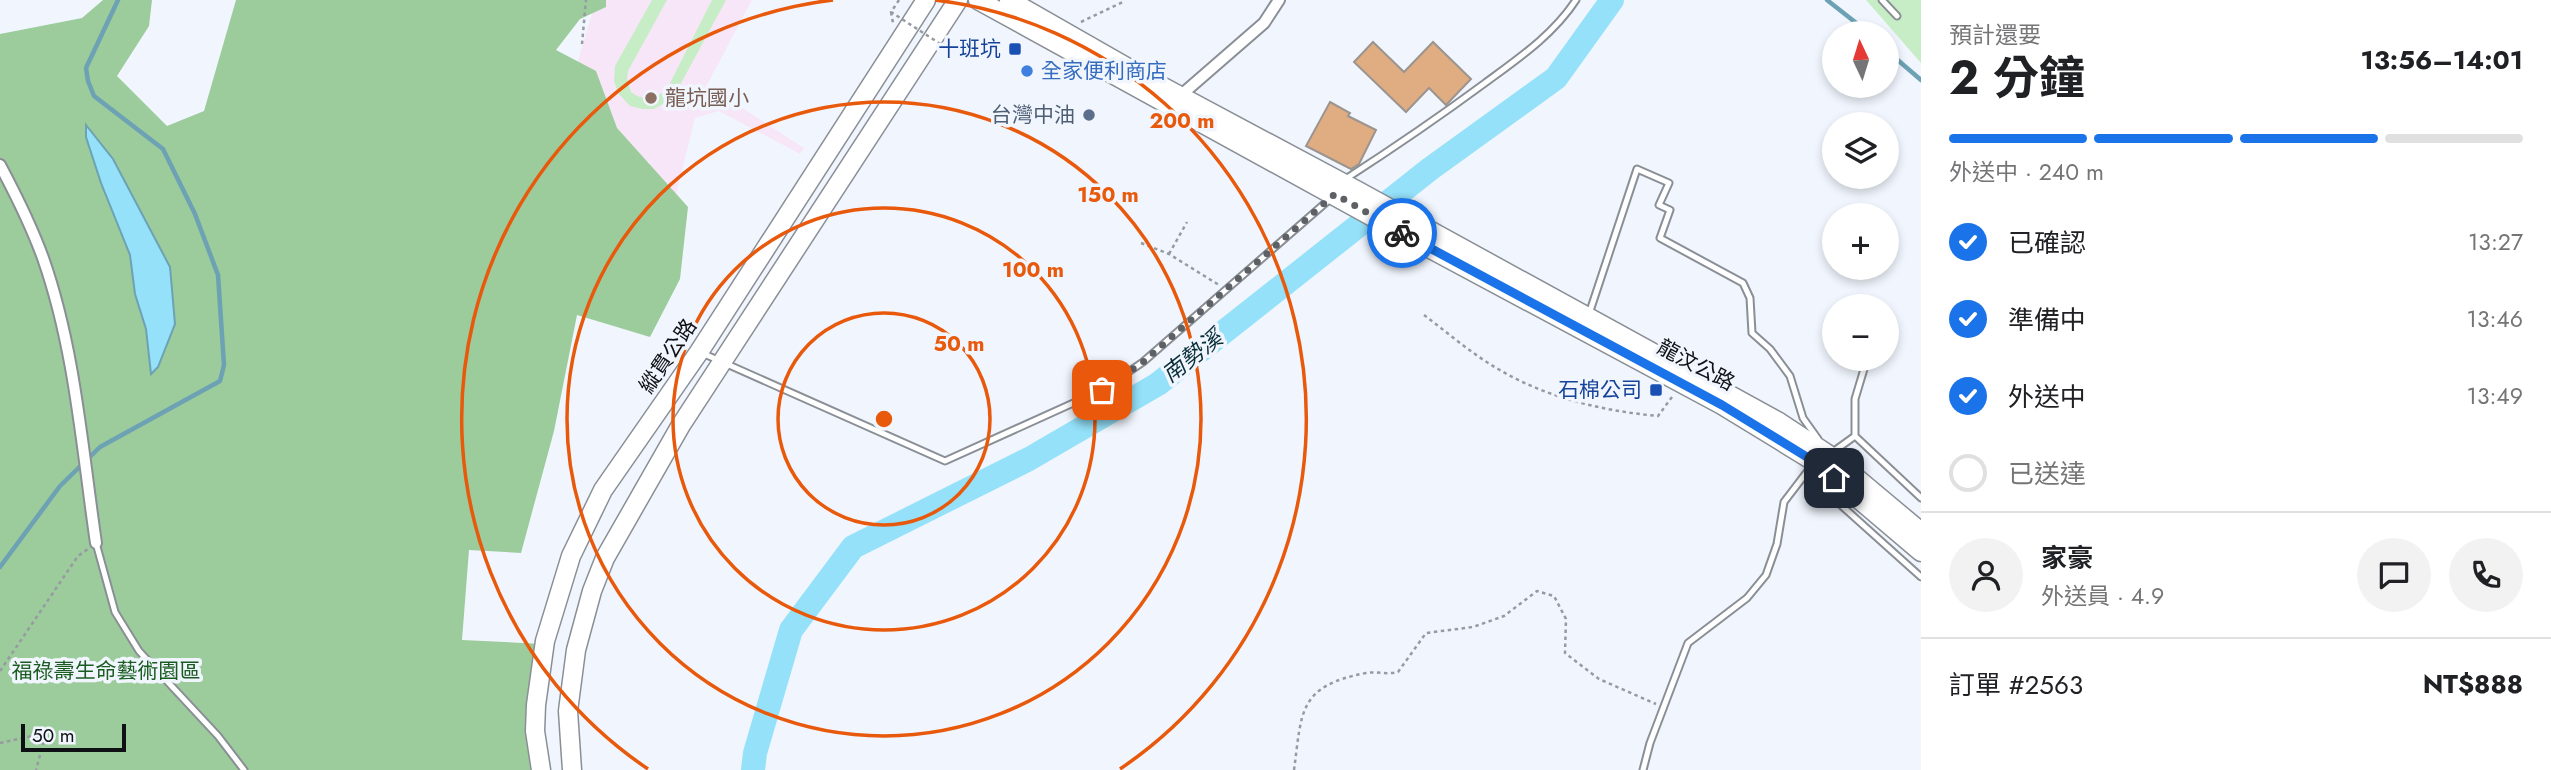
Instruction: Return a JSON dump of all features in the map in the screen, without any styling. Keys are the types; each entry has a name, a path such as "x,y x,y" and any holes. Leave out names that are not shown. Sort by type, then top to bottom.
{"main road":[{"name":"縱貫公路","path":"541,770 535,731 537,692 545,641 571,556 603,490 699,352 926,0"},
{"path":"572,770 568,711 571,681 576,650 592,592 605,558 681,425 958,0"},
{"path":"978,0 1084,51 1346,192"},
{"path":"1009,0 1068,34 1084,51"},
{"path":"1134,79 1180,96 1346,192"},
{"name":"龍汶公路","path":"1346,192 1584,323 1768,416 1921,532"},
{"name":"龍汶公路","path":"1584,323 1683,384 1822,458 1921,552"}],"street":[{"path":"1180,96 1265,23 1279,0"},
{"path":"0,165 24,212 43,260 68,354 96,543"}],"lane":[{"path":"699,352 945,461 1102,390 1143,362 1225,289 1432,122 1534,47 1563,20 1576,0"},
{"path":"1882,0 1897,16"},
{"path":"1584,323 1637,169 1669,183 1660,205 1670,210 1660,238 1742,283 1749,298 1752,332 1770,349 1790,376 1803,418 1822,458 1823,489 1921,577"},
{"path":"1864,371 1856,399 1855,436 1921,498"},
{"path":"1643,770 1663,706 1688,643 1747,598 1766,575 1777,544 1784,502 1822,458 1855,436"},
{"path":"96,543 115,612 139,650 218,736 244,770"}],"path":[{"path":"582,44 586,0"},
{"path":"900,0 891,12 942,45"},
{"path":"1068,34 1070,27 1125,1"},
{"path":"1169,254 1186,222"},
{"path":"1141,243 1169,254 1225,289"},
{"path":"1424,315 1499,369 1568,400 1622,413 1658,416 1683,384"},
{"path":"0,671 78,556 96,543"},
{"path":"1294,770 1301,716 1309,698 1328,685 1368,672 1385,675 1398,672 1426,633 1473,627 1504,616 1537,591 1554,596 1566,619 1565,653 1599,679 1663,706"},
{"path":"0,743 46,733 36,770"}],"shaded area":[{"name":"龍坑國小","path":"596,0 752,0 707,85 804,148 800,154 719,111 695,118 675,199 645,190 650,163 587,129 571,84"}],"green space":[{"name":"福祿壽生命藝術園區","path":"103,0 152,0 149,26 117,76 167,126 204,111 236,0 606,0 606,7 580,19 556,50 596,71 617,128 688,207 680,279 650,337 577,315 554,431 521,553 469,550 462,640 543,644 542,759 545,770 0,770 0,34 82,18"},
{"path":"652,0 667,0 628,71 627,78 631,92 645,98 659,95 667,89 712,0 726,0 673,98 654,109 643,109 630,106 618,93 614,81 615,66"},
{"path":"1866,0 1921,0 1921,63 1899,38 1899,21 1884,21"}],"water":[{"path":"86,125 113,159 170,267 175,324 158,367 151,374 146,329 135,294 130,255 101,183 86,137"}],"building":[{"path":"1373,42 1404,72 1433,42 1471,79 1446,105 1429,88 1406,112 1354,62"},
{"path":"1330,102 1350,113 1348,116 1376,130 1359,164 1351,169 1306,146"}],"waterway":[{"path":"0,567 60,486 100,447 220,381 224,365 218,275 195,214 163,149 94,96 88,81 86,68 118,0"},
{"name":"南勢溪","path":"753,770 755,753 791,630 853,547 1029,459 1158,384 1430,169 1556,78 1612,0"},
{"path":"1827,0 1854,21"},
{"path":"1899,61 1921,80"}],"way so far":[{"path":"1102,390 1143,362 1335,194 1402,233"}],"place":[{"name":"十班坑","path":"1015,49"},
{"name":"全家便利商店","path":"1027,71"},
{"name":"龍坑國小","path":"651,98"},
{"name":"台灣中油","path":"1089,115"},
{"name":"石棉公司","path":"1656,390"}],"route":[{"path":"1402,233 1722,405 1815,462 1834,478"}]}
